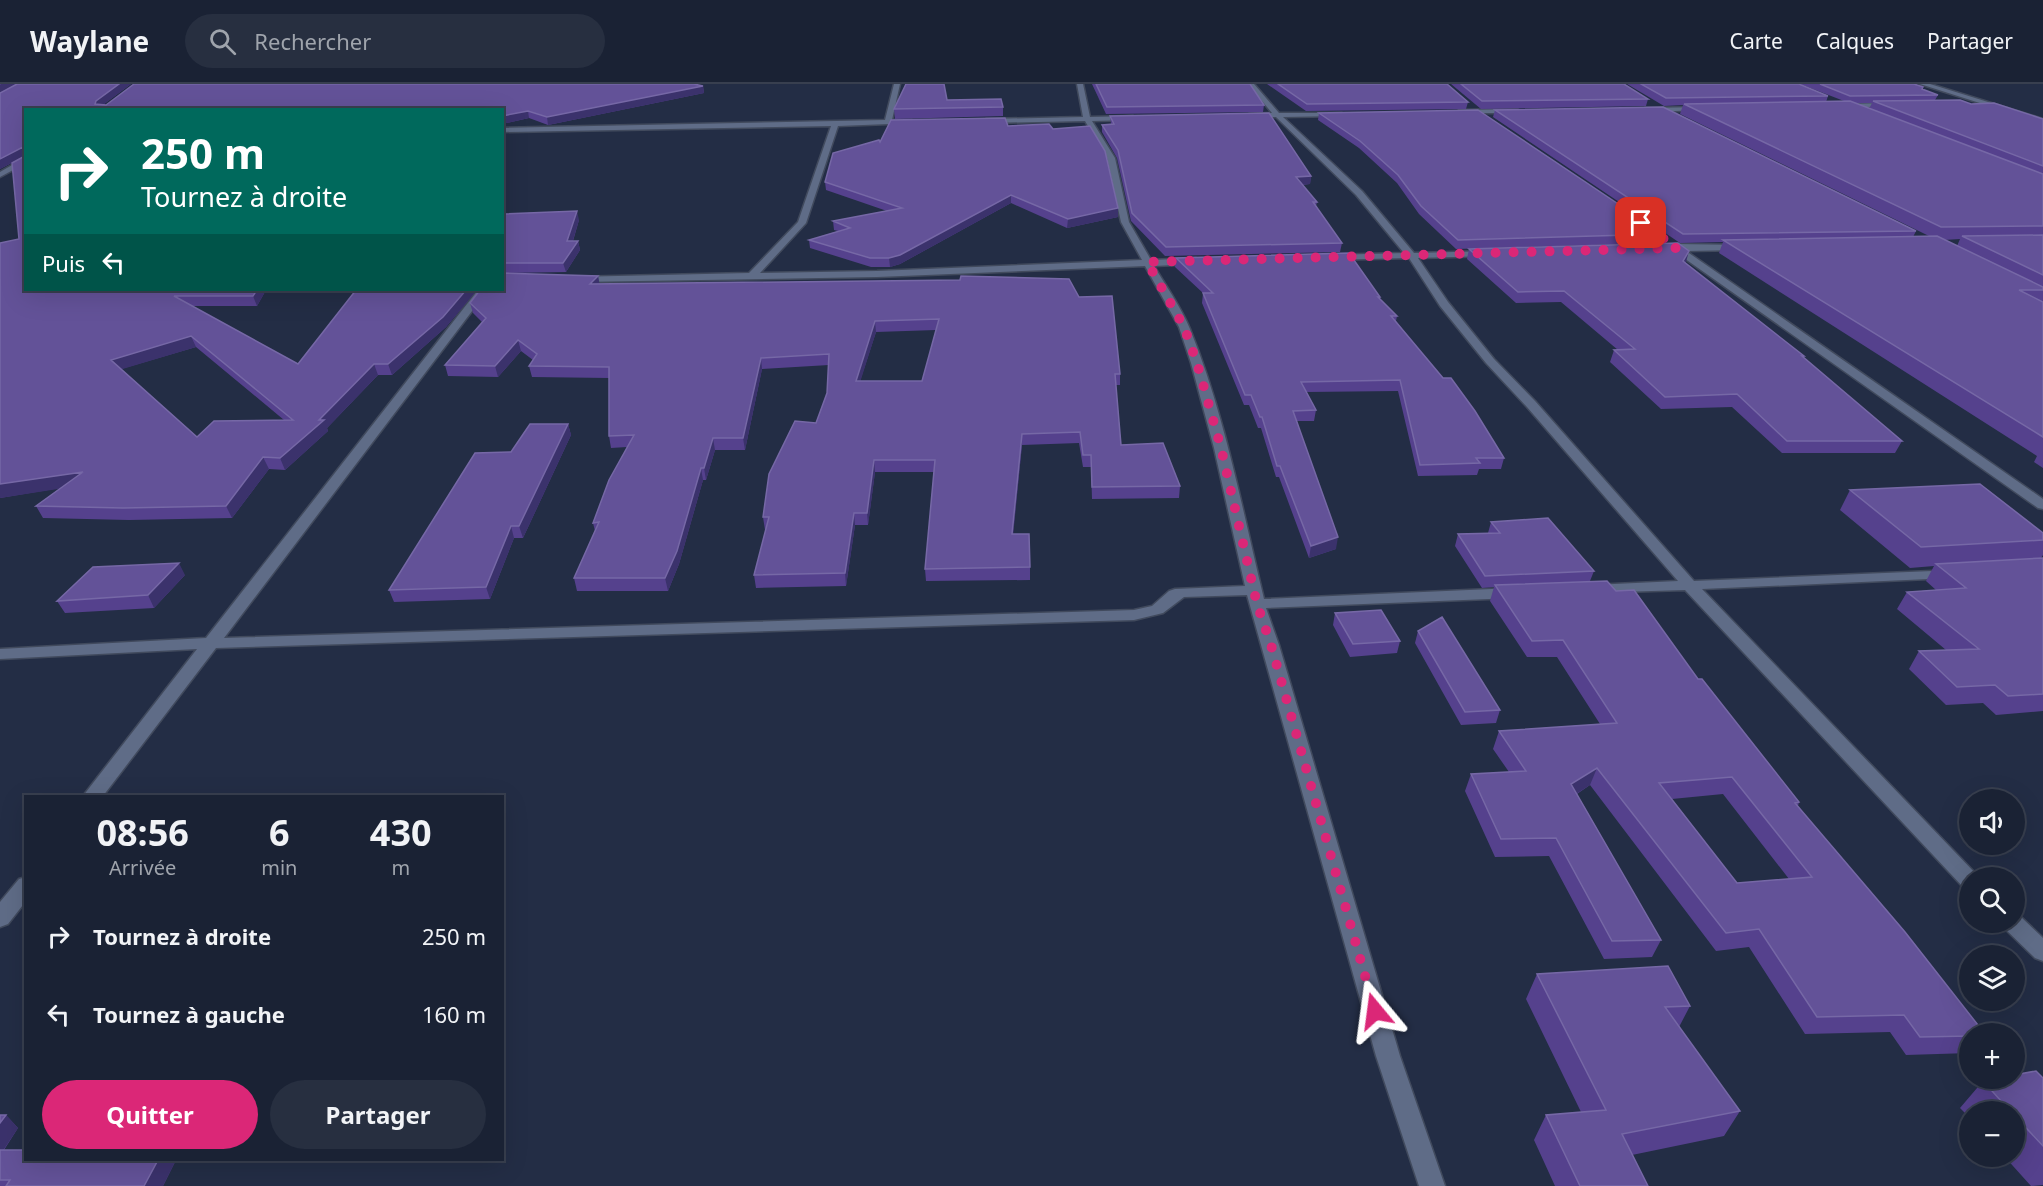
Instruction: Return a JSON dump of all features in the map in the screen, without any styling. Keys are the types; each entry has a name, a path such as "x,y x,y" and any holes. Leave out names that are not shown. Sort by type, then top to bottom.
{"street":[{"path":"888,123 897,84"},
{"path":"1080,84 1088,118 1111,158 1125,222 1184,327 1197,363 1221,448 1255,597 1271,645 1388,1056 1432,1186"},
{"path":"1251,84 1277,115 1359,193 1373,213 1412,256 1444,304 1490,361 1531,404 1690,586 1959,869"},
{"path":"1923,84 2043,121"},
{"path":"1461,98 1496,125"},
{"path":"1645,99 1683,120"},
{"path":"1835,104 1867,115"},
{"path":"1845,106 1901,105"},
{"path":"1957,105 1990,105"},
{"path":"1639,110 1708,109"},
{"path":"1453,112 1523,111"},
{"path":"1242,116 1348,114"},
{"path":"976,121 1147,118"},
{"path":"504,130 921,122"},
{"path":"751,277 802,223 835,124"},
{"path":"0,175 24,160"},
{"path":"1658,235 2043,505"},
{"path":"1654,249 1748,247"},
{"path":"1320,258 1504,253"},
{"path":"568,279 751,277 1204,261"},
{"path":"94,795 482,291"},
{"path":"1574,591 1972,572"},
{"path":"0,654 211,644 1134,615 1157,610 1175,594 1184,592 1255,597 1527,592"},
{"path":"0,918 24,888"},
{"path":"2023,933 2043,952"}],"building":[{"path":"17,84 119,84 95,104 106,105 134,84 694,84 703,86 547,117 528,111 504,116 504,108 446,107 24,108 24,291 256,291 253,296 174,296 298,364 355,291 465,291 443,317 388,364 374,364 319,420 324,420 280,458 263,457 226,506 123,508 36,506 83,472 0,484 0,243 19,239 12,163 23,157 23,147 0,159 0,93","holes":["191,336 293,420 214,421 197,437 111,360"]},
{"path":"906,84 944,84 947,100 1001,99 1003,107 894,109"},
{"path":"1096,84 1250,84 1264,105 1107,107"},
{"path":"1278,84 1447,84 1468,102 1307,104"},
{"path":"1461,84 1624,84 1648,99 1482,101"},
{"path":"1641,84 1799,84 1828,96 1666,98"},
{"path":"1820,84 1914,84 1938,95 1850,96"},
{"path":"1960,100 1971,104 1994,103 2043,119 2043,166 1873,101"},
{"path":"1850,101 2043,174 2043,226 1941,227 1684,104"},
{"path":"1663,107 1916,231 1683,234 1495,110"},
{"path":"1478,110 1663,234 1458,240 1421,206 1398,175 1360,141 1319,113"},
{"path":"1269,113 1311,176 1296,177 1317,202 1313,202 1342,243 1166,247 1132,213 1118,150 1102,125 1114,124 1110,116"},
{"path":"1005,118 1008,126 1049,124 1053,129 1090,126 1105,151 1118,208 1068,219 1011,195 900,255 889,258 870,258 809,240 850,228 833,221 902,208 825,182 833,153 879,140 880,142 891,120"},
{"path":"577,211 567,241 578,241 563,263 504,263 504,214"},
{"path":"2043,235 2043,275 1962,236"},
{"path":"1937,236 2043,287 2043,290 2019,290 2043,302 2043,437 1723,240"},
{"path":"1678,243 1689,251 1683,261 1804,356 1802,356 1902,441 1787,441 1737,394 1665,397 1614,350 1635,349 1564,291 1518,292 1469,249"},
{"path":"1349,253 1380,297 1378,297 1397,316 1391,316 1443,378 1451,378 1504,458 1476,458 1480,463 1420,465 1400,380 1301,382 1316,410 1293,411 1338,537 1311,546 1280,466 1277,466 1262,417 1251,395 1245,395 1203,293 1213,293 1176,258"},
{"path":"504,273 598,276 590,284 960,280 961,276 1069,279 1079,297 1112,296 1120,374 1115,374 1121,445 1163,443 1180,486 1092,487 1091,455 1083,455 1080,432 1022,434 1012,534 1029,534 1030,567 925,569 935,460 874,460 867,513 854,513 845,573 754,575 769,517 763,517 769,474 795,421 816,423 827,393 829,354 761,358 743,438 713,438 704,468 701,468 677,551 665,578 574,578 599,522 593,523 609,480 634,435 609,436 609,367 529,366 537,354 518,340 495,366 445,365 486,318 470,303 479,291 504,291","holes":["939,319 922,381 856,381 875,321"]},
{"path":"530,424 568,424 519,526 511,526 486,587 389,590 475,453 511,452"},
{"path":"1980,484 2043,533 2043,540 1921,547 1850,490"},
{"path":"1548,518 1594,571 1485,576 1458,534 1500,533 1491,522"},
{"path":"2043,558 2043,694 2008,696 1995,685 1957,687 1919,651 1979,649 1907,592 1966,588 1936,564"},
{"path":"179,563 148,595 57,601 93,567"},
{"path":"1607,581 1616,591 1634,590 1698,679 1702,679 1799,802 1795,803 1905,932 1959,1001 1959,1011 1967,1011 1976,1023 1959,1023 1959,1036 1920,1037 1904,1015 1817,1017 1759,929 1726,933 1597,768 1571,784 1661,940 1612,941 1556,838 1501,839 1471,774 1526,771 1499,731 1617,723 1563,640 1532,641 1495,585","holes":["1732,777 1812,877 1737,883 1659,783"]},
{"path":"1381,610 1400,641 1353,644 1335,613"},
{"path":"1442,617 1500,710 1465,712 1418,631"},
{"path":"1668,966 1690,1006 1665,1007 1740,1111 1622,1134 1648,1186 1580,1186 1546,1115 1606,1110 1537,974"},
{"path":"2036,1071 2043,1078 2043,1146 2025,1127 2025,1101 2001,1101 1990,1089 2025,1089 2025,1073"},
{"path":"0,1115 6,1115 0,1123"},
{"path":"0,1150 24,1150 24,1161 157,1161 144,1186 6,1186 10,1180 0,1180"}],"route":[{"path":"1375,1011 1271,645 1257,604 1221,448 1197,363 1184,327 1147,262 1677,248 1641,223"}]}
